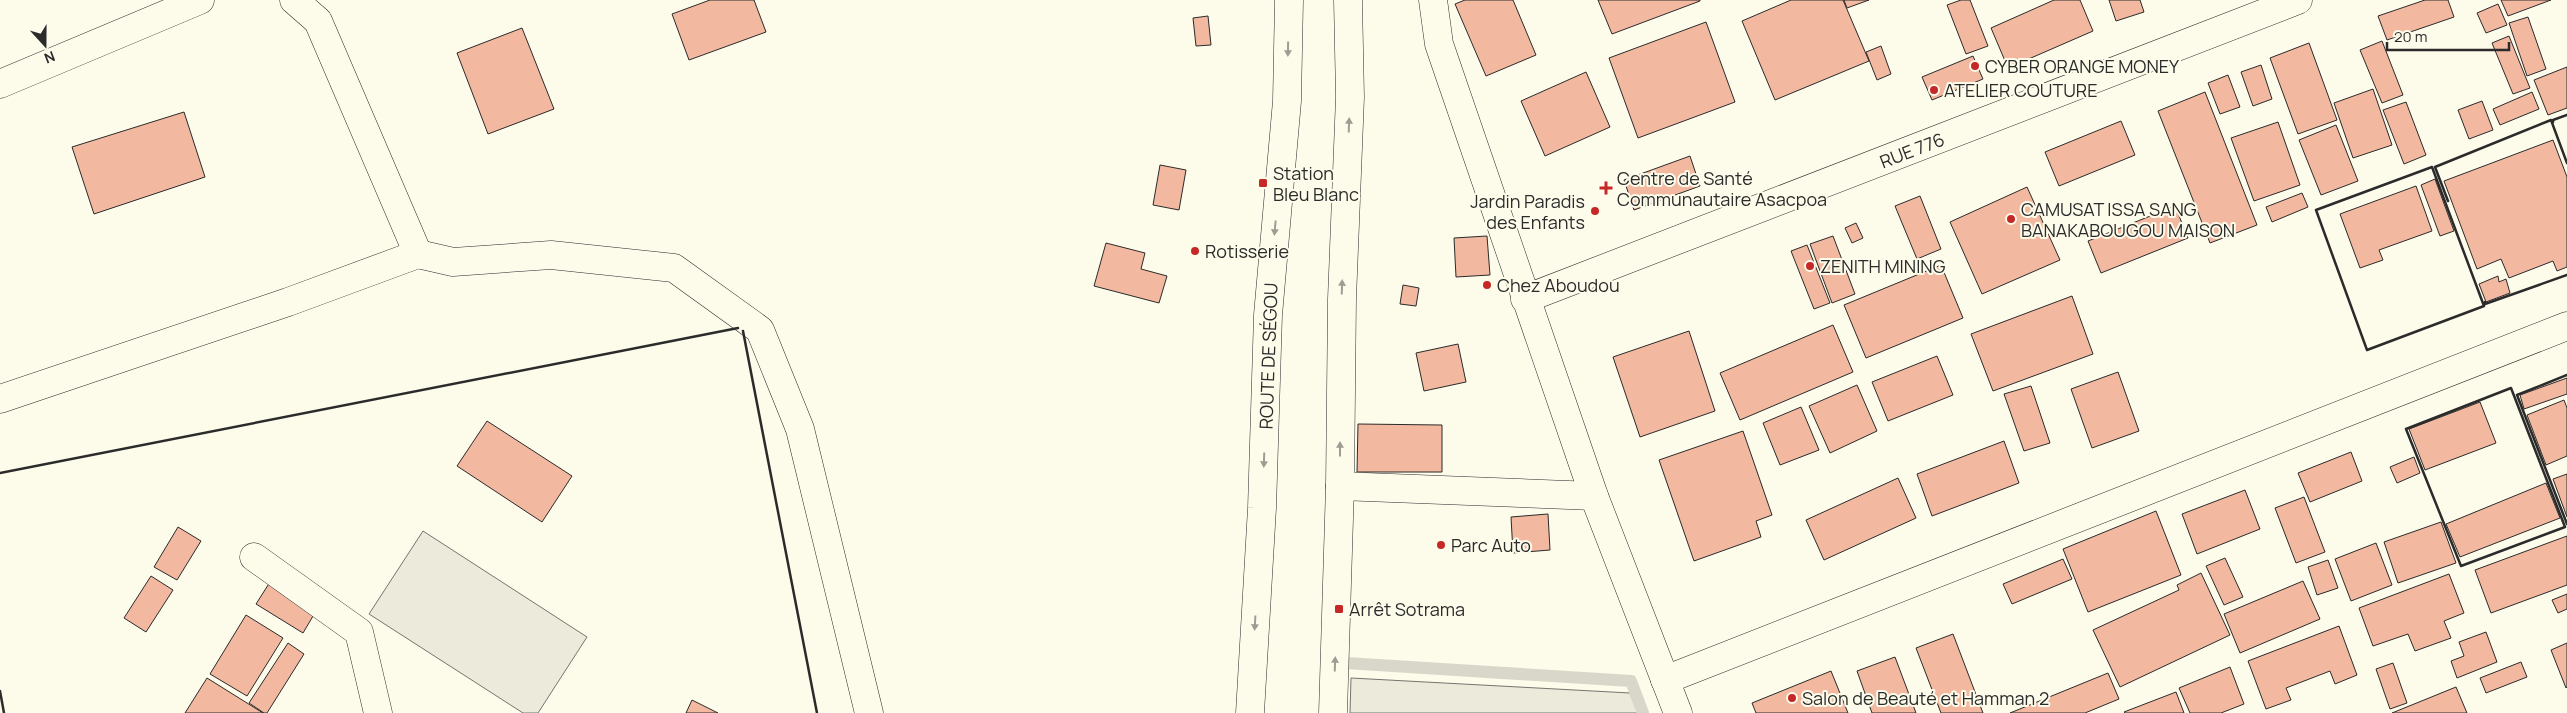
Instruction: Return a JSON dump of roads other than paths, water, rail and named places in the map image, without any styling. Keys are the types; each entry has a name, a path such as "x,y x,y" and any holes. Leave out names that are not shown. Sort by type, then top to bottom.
{"main road":[{"path":"0,84 200,0"},
{"path":"294,0 318,21 418,254"},
{"name":"ROUTE DE SÉGOU","path":"1250,713 1262,508 1268,315 1287,101 1288,0"},
{"path":"1333,713 1340,486 1342,299 1350,97 1348,0"},
{"path":"1433,0 1439,44 1525,299 1594,496 1678,713"},
{"name":"RUE 776","path":"1525,299 2298,0"},
{"path":"0,399 288,302 418,254 453,262 551,255 674,268 760,330 800,429 869,713"},
{"path":"1665,680 2567,326"},
{"path":"1340,486 1594,496"},
{"path":"254,557 359,632 378,713"}],"waterway":[{"path":"1346,663 1631,681 1643,713"}],"place":[{"name":"CYBER ORANGE MONEY","path":"1975,66"},
{"name":"ATELIER COUTURE","path":"1934,90"},
{"name":"Station Bleu Blanc","path":"1263,183"},
{"name":"Centre de Santé Communautaire Asacpoa","path":"1606,188"},
{"name":"Jardin Paradis des Enfants","path":"1595,211"},
{"name":"CAMUSAT ISSA SANG BANAKABOUGOU MAISON","path":"2011,219"},
{"name":"Rotisserie","path":"1195,251"},
{"name":"ZENITH MINING","path":"1810,266"},
{"name":"Chez Aboudou","path":"1487,285"},
{"name":"Parc Auto","path":"1441,545"},
{"name":"Arrêt Sotrama","path":"1339,609"},
{"name":"Salon de Beauté et Hamman 2","path":"1792,698"}]}
